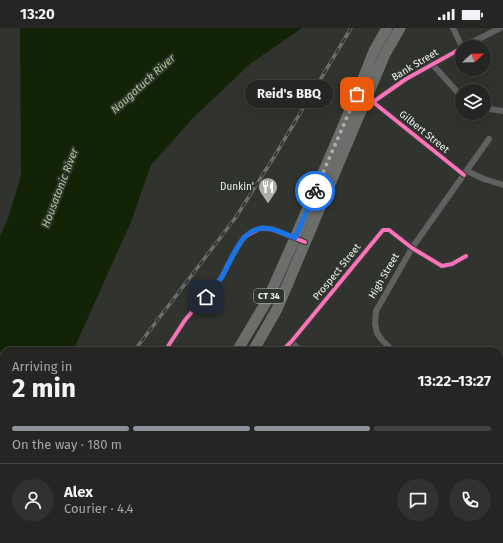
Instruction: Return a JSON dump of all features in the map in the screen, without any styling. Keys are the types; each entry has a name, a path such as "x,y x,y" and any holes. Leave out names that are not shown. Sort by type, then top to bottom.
{"highway":[{"name":"CT 34","path":"256,347 277,309 300,240 357,94 374,51 387,28"},
{"name":"CT 34","path":"239,347 268,299 300,240 370,100 385,54 400,28"}],"street":[{"path":"453,28 459,40"},
{"name":"Bank Street","path":"477,40 500,28"},
{"name":"Bank Street","path":"370,100 455,51"},
{"path":"432,64 455,89"},
{"path":"357,94 370,100"},
{"name":"Gilbert Street","path":"370,100 466,173 503,185"},
{"path":"491,109 503,111"},
{"name":"High Street","path":"389,347 382,340 374,324 378,306 412,248 489,139"},
{"path":"168,347 186,320 222,278 228,264 244,237 263,228 272,229 300,240"},
{"name":"Prospect Street","path":"286,347 380,232 389,230 412,248"},
{"path":"412,248 442,266 452,264 466,256"},
{"path":"291,342 297,347"}],"water":[{"path":"20,28 302,28 250,64 192,119 151,165 131,222 75,347 0,347 0,236 7,221 21,176"}],"railway":[{"path":"137,347 236,217 274,157 351,28"}],"cycle path":[{"path":"373,102 406,79 455,52"},
{"path":"357,94 373,102 464,175"},
{"path":"168,347 185,320 221,278 244,237 259,229 268,228 305,242"},
{"path":"286,347 383,230 389,230 412,248 442,266 452,264 466,256"}],"way so far":[{"path":"315,191 357,94"}],"place":[{"name":"Reid's BBQ","path":"357,94"},
{"name":"Dunkin'","path":"268,204"}],"route":[{"path":"206,297 222,278 228,264 244,237 259,229 268,228 295,238 315,191"}],"water label":[{"name":"Naugatuck River","path":"143,84"},
{"name":"Housatonic River","path":"60,188"}]}
